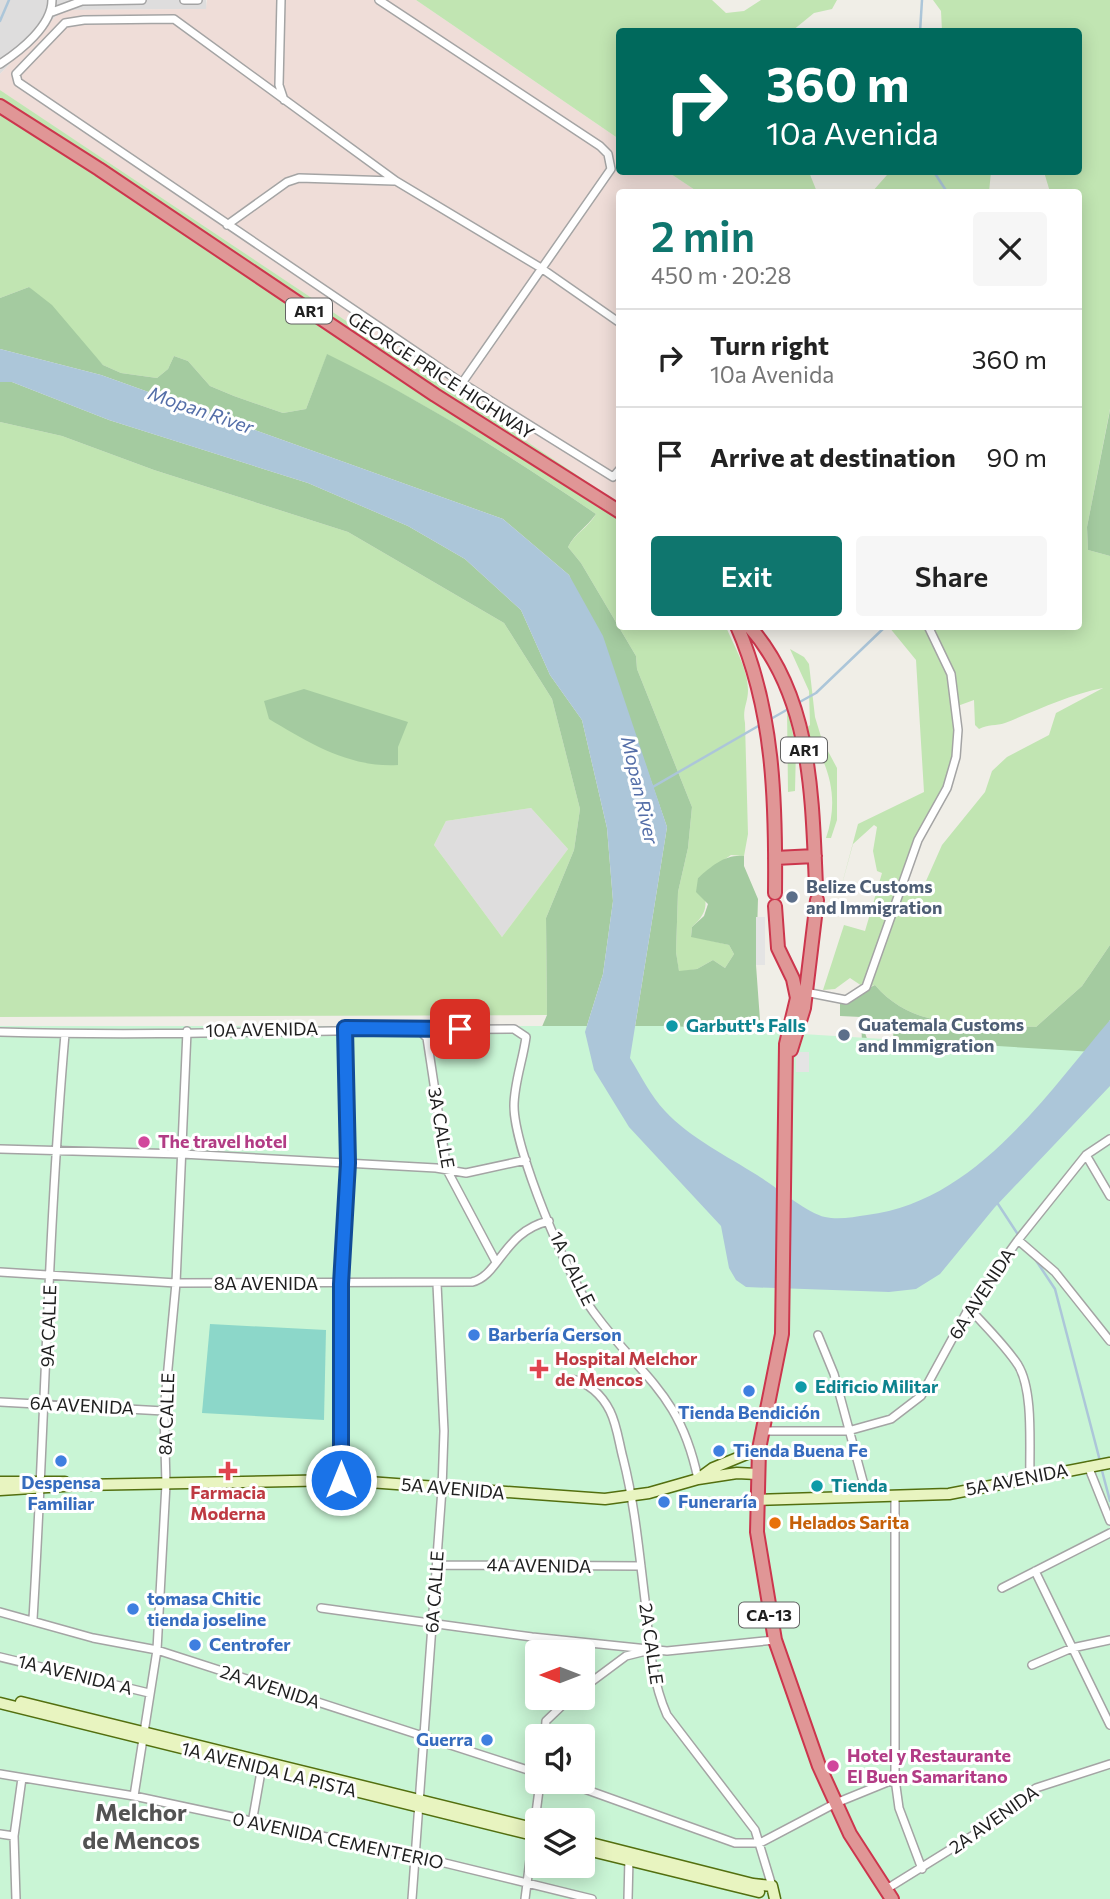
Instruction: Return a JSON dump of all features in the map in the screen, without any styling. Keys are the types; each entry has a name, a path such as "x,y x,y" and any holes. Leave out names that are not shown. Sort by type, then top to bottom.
{"highway":[{"name":"GEORGE PRICE HIGHWAY","path":"0,106 99,169 435,395 616,509"},
{"name":"AR1","path":"738,630 758,685 771,762 778,948 801,992"},
{"name":"AR1","path":"752,630 775,662 794,703 807,768 817,893 792,1033"},
{"path":"775,858 815,856"},
{"name":"CA-13","path":"792,1033 787,1060 784,1137 783,1307 780,1348 762,1431 757,1474 757,1532 775,1640 836,1803 861,1853 888,1895"}],"street":[{"path":"52,0 52,12"},
{"path":"0,64 36,32 52,12 82,1 142,0"},
{"path":"184,0 198,0"},
{"path":"281,0 279,85 284,100"},
{"path":"379,0 608,153 611,169 462,383"},
{"path":"616,320 541,268 396,181 174,19 84,20 65,23 16,74 18,82 227,225 379,323 462,383 613,477 616,474"},
{"path":"227,225 287,182 299,178 396,181"},
{"path":"801,992 846,1000 866,987 922,830 952,775 958,730 957,705 951,674 930,630"},
{"path":"341,1480 341,1284 348,1163 345,1028"},
{"name":"10A AVENIDA","path":"0,1032 65,1034 345,1028 514,1029 522,1033"},
{"name":"3A CALLE","path":"418,1029 427,1038 447,1170 496,1262"},
{"name":"8A CALLE","path":"134,1796 158,1650 166,1484 164,1410 176,1283 187,1031"},
{"name":"1A CALLE","path":"522,1033 526,1037 514,1107 526,1160 549,1221 593,1313 652,1379 678,1417 691,1446 698,1479"},
{"name":"9A CALLE","path":"33,1619 46,1404 55,1149 65,1034"},
{"name":"6A AVENIDA","path":"762,1431 848,1431 891,1419 921,1396 969,1308 1018,1240 1086,1155 1110,1139"},
{"path":"0,1149 182,1154 478,1171 526,1160"},
{"path":"1086,1155 1110,1196"},
{"name":"8A AVENIDA","path":"0,1272 176,1283 437,1284 480,1281 523,1231 549,1221"},
{"path":"1018,1240 1055,1272 1110,1341"},
{"name":"6A CALLE","path":"412,1899 426,1739 442,1489 444,1431 437,1284"},
{"path":"969,1308 1018,1365 1024,1379 1029,1422 1030,1478"},
{"path":"818,1335 834,1374 867,1496"},
{"name":"2A CALLE","path":"571,1379 582,1381 597,1392 610,1411 632,1496 650,1650 660,1698 667,1715 748,1820 760,1843 774,1893"},
{"name":"6A AVENIDA","path":"0,1402 164,1410"},
{"name":"5A AVENIDA","path":"698,1479 713,1468 760,1449"},
{"name":"5A AVENIDA","path":"756,1500 948,1494 1110,1463"},
{"path":"1088,1466 1110,1521"},
{"name":"5A AVENIDA","path":"0,1490 41,1486 341,1480 579,1498 632,1496 698,1479 757,1474"},
{"name":"5A AVENIDA","path":"0,1482 41,1486"},
{"path":"895,1497 895,1779 899,1808 922,1869"},
{"path":"1002,1588 1110,1533"},
{"name":"4A AVENIDA","path":"437,1565 641,1566"},
{"path":"1035,1571 1110,1725"},
{"path":"321,1608 650,1650 687,1651 775,1640"},
{"name":"2A AVENIDA","path":"0,1612 33,1619 93,1638 158,1650 525,1769"},
{"path":"1032,1665 1072,1648 1110,1640"},
{"path":"595,1679 626,1656 650,1650"},
{"name":"1A AVENIDA A","path":"0,1657 149,1693"},
{"name":"1A AVENIDA LA PISTA","path":"0,1697 525,1829"},
{"name":"1A AVENIDA LA PISTA","path":"0,1703 146,1734"},
{"path":"546,1724 557,1710"},
{"name":"2A AVENIDA","path":"888,1895 922,1869 1001,1818 1036,1788 1110,1764"},
{"path":"252,1823 262,1765"},
{"name":"0 AVENIDA CEMENTERIO","path":"0,1774 134,1796 415,1856 592,1899"},
{"path":"16,1899 14,1836 22,1778"},
{"path":"595,1793 735,1843 760,1843 836,1803 895,1779"},
{"path":"0,1834 14,1836"},
{"path":"595,1845 629,1858"},
{"path":"595,1851 774,1893"},
{"path":"628,1899 629,1858"},
{"path":"526,1899 529,1878"}],"shaded area":[{"path":"0,0 206,0 207,9 62,10 0,74"},
{"path":"207,0 416,0 616,137 616,175 672,175 694,189 616,189 616,501 0,90 0,74 62,10 206,9"},
{"path":"531,808 568,849 502,937 434,845 446,821"},
{"path":"756,917 765,917 765,965 756,965"},
{"path":"796,1052 809,1052 809,1072 796,1072"},
{"path":"210,1324 326,1330 324,1420 202,1413"}],"green space":[{"path":"416,0 712,0 726,13 744,11 761,0 837,0 832,9 814,13 796,28 616,28 616,137"},
{"path":"933,0 1110,0 1110,409 1087,527 1088,550 1110,556 1110,945 1082,986 1036,1027 971,1025 928,1018 891,1000 875,985 865,988 850,978 835,989 823,990 844,925 865,931 882,873 877,871 873,851 877,827 874,825 853,844 838,899 858,824 924,792 916,660 891,630 1082,630 1082,189 1049,189 1045,175 1082,175 1082,28 942,28 941,11","holes":["1103,688 1056,713 1049,735 1007,757 992,771 985,792 942,845 926,881 916,894 906,893 901,885 912,843 947,782 958,754 952,708 974,700 975,725 979,729 1005,723 1065,699"]},
{"path":"0,90 616,501 616,622 581,563 568,547 596,514 464,429 397,391 327,355 306,409 283,413 210,386 188,361 174,356 168,369 157,378 121,373 103,365 29,287 0,298"},
{"path":"672,175 810,175 816,189 694,189"},
{"path":"887,175 991,175 989,189 875,189"},
{"path":"29,287 52,305 103,365 121,373 157,378 168,369 174,356 188,361 210,386 283,413 306,409 327,354 464,429 596,514 568,547 581,563 616,622 616,630 621,630 636,656 637,669 692,807 688,848 678,892 676,952 679,971 697,969 713,960 725,968 734,954 729,945 691,937 692,927 704,916 708,904 696,892 698,878 725,859 744,856 744,866 758,899 756,965 761,1034 630,1058 667,827 640,749 569,575 503,519 101,375 0,349 0,298"},
{"path":"0,382 12,382 109,420 308,483 408,526 465,559 521,610 550,675 582,720 607,828 613,901 603,974 585,1032 529,1057 547,1015 546,918 574,850 580,809 552,699 504,623 348,532 154,470 62,436 0,422"},
{"path":"1110,410 1110,556 1088,550 1087,527"},
{"path":"0,422 62,436 154,470 348,532 504,623 552,699 580,809 574,850 546,918 547,1015 0,1017","holes":["264,701 398,747 398,765","531,808 568,849 502,937 434,845 446,821"]},
{"path":"621,630 727,630 743,666 748,695 744,714 748,834 744,856 731,855 698,878 706,904 702,915 692,927 691,936 729,945 734,954 725,968 713,960 697,969 679,972 676,952 678,892 688,848 692,807 637,669 636,656"},
{"path":"790,649 804,657 809,664 815,717 822,740 837,768 837,820 831,838 826,838 832,803 830,781 817,748 812,749 804,730 810,725 809,691"},
{"path":"304,689 408,722 398,747 398,765 380,765 347,758 315,745 269,719 264,701"},
{"path":"787,707 796,748 795,791 788,792"},
{"path":"1110,945 1108,1025 1008,1138 957,1180 929,1196 899,1208 867,1215 825,1215 808,1208 789,1195 791,1153 811,1182 832,1156 834,1131 843,1131 847,1177 885,1176 897,1121 877,1119 878,1100 871,1085 871,1076 867,1076 867,1063 870,1058 866,1056 868,1053 862,1043 861,1017 840,1016 840,1002 875,985 891,1000 928,1018 971,1025 1036,1027 1082,986","holes":["893,1032 895,1053 872,1053 865,1033"]},
{"path":"0,1026 672,1026 1110,1053 1110,1899 0,1899"}],"water":[{"name":"Mopan River","path":"0,349 101,375 503,519 569,575 603,636 667,827 630,1058 660,1105 697,1138 809,1210 830,1218 867,1215 906,1206 941,1190 974,1168 1033,1112 1110,1020 1110,1086 995,1207 940,1274 916,1289 889,1292 746,1287 736,1280 729,1268 721,1226 629,1127 594,1070 585,1032 603,974 613,901 607,828 582,720 550,675 521,610 465,559 408,526 308,483 109,420 12,382 0,382"}],"waterway":[{"path":"0,21 9,0"},
{"path":"920,28 922,0"},
{"path":"936,175 945,189"},
{"path":"796,704 816,693 882,630"},
{"path":"769,720 790,708"},
{"name":"Mopan River","path":"651,788 760,725"},
{"path":"998,1204 1019,1236"},
{"path":"1035,1259 1055,1289 1100,1461"},
{"path":"1101,1467 1110,1501"}],"place":[{"name":"Belize Customs and Immigration","path":"792,897"},
{"name":"Garbutt's Falls","path":"672,1026"},
{"name":"Guatemala Customs and Immigration","path":"844,1035"},
{"name":"The travel hotel","path":"144,1142"},
{"name":"Barbería Gerson","path":"474,1335"},
{"name":"Hospital Melchor de Mencos","path":"539,1369"},
{"name":"Edificio Militar","path":"801,1387"},
{"name":"Tienda Bendición","path":"749,1391"},
{"name":"Tienda Buena Fe","path":"719,1451"},
{"name":"Despensa Familiar","path":"61,1461"},
{"name":"Farmacia Moderna","path":"228,1471"},
{"name":"Tienda","path":"817,1486"},
{"name":"Funeraría","path":"664,1502"},
{"name":"Helados Sarita","path":"775,1523"},
{"name":"tomasa Chitic tienda joseline","path":"133,1609"},
{"name":"Centrofer","path":"195,1645"},
{"name":"Guerra","path":"487,1740"},
{"name":"Hotel y Restaurante El Buen Samaritano","path":"833,1766"}],"district":[{"name":"Melchor de Mencos","path":"141,1827"}],"route":[{"path":"341,1480 341,1284 348,1163 345,1028 460,1029"}]}
